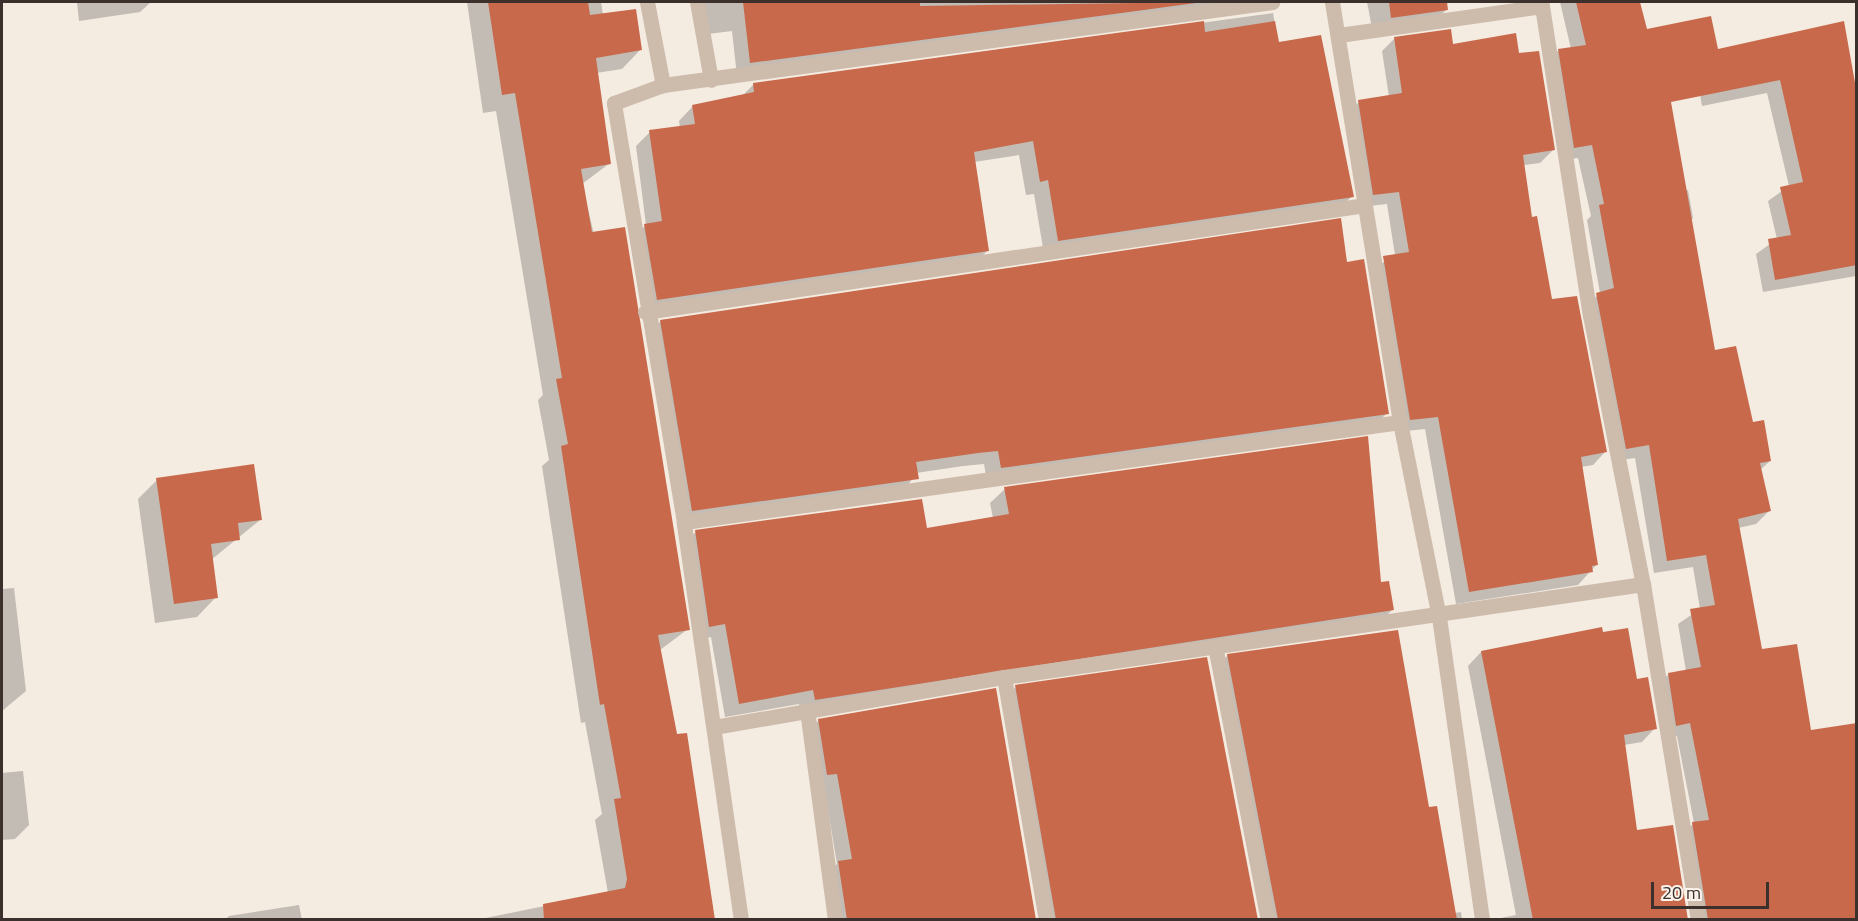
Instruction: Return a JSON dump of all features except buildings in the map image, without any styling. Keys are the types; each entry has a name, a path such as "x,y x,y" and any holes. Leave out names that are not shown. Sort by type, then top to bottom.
{"street":[{"path":"647,2 663,85"},
{"path":"697,2 711,80"},
{"path":"741,920 684,522 645,312 614,103 663,85 1272,2"},
{"path":"1332,2 1400,422 1439,617 1482,920"},
{"path":"1339,35 1542,6 1590,315 1643,584 1698,920"},
{"path":"645,312 1365,205"},
{"path":"684,522 1400,422"},
{"path":"714,727 1004,677 1216,651 1643,584"},
{"path":"1216,651 1268,920"},
{"path":"1004,677 1046,920"},
{"path":"807,710 835,920"}]}
